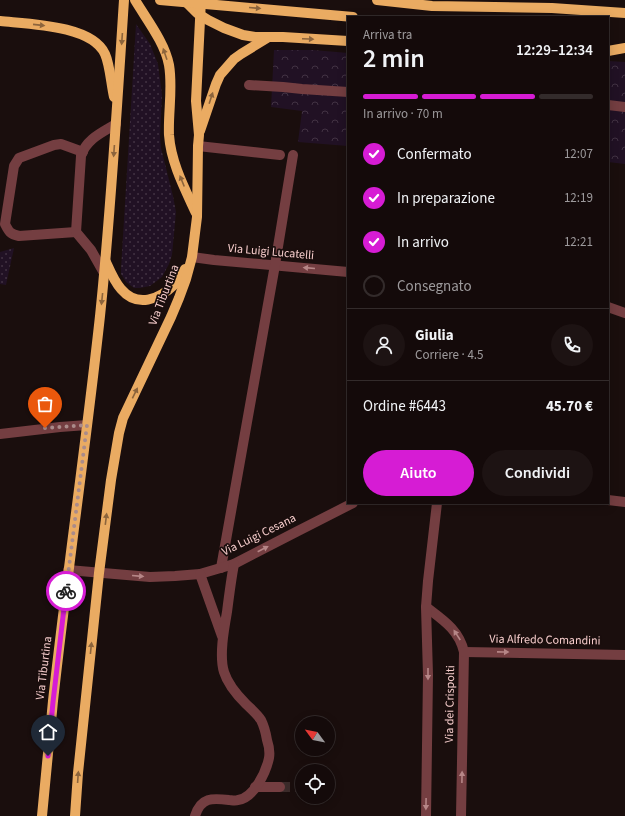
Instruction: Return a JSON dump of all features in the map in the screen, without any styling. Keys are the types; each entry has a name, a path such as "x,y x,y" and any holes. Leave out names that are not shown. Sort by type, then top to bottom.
{"main road":[{"name":"Via Tiburtina","path":"42,816 68,570 87,425 106,260 124,0"},
{"path":"135,0 162,45 169,64 169,137 171,148 180,179 197,217"},
{"path":"160,0 347,16"},
{"path":"184,0 200,16 224,28 243,35 269,38 283,37 347,41"},
{"name":"Via Tiburtina","path":"76,816 78,773 99,573 119,432 123,418 179,298 192,257 197,217 199,135 196,101 201,0"},
{"path":"377,0 432,6 552,8 625,13"},
{"path":"499,0 552,8"},
{"path":"0,21 69,30 88,37 98,44 107,61 116,112"},
{"path":"199,135 220,75 237,56 269,38"},
{"path":"609,44 625,47"},
{"path":"609,51 625,47"},
{"path":"106,260 116,283 124,293 135,299 144,301 154,299 163,294 179,280 192,257"}],"street":[{"path":"249,85 283,87 302,90 347,92"},
{"path":"609,105 625,107"},
{"path":"104,273 91,250 76,232 79,180 81,156 83,152 94,137 116,124"},
{"path":"76,232 19,236 8,232 5,224 14,166 19,158 54,145 61,144 83,152"},
{"path":"198,146 280,154"},
{"path":"221,568 293,155"},
{"name":"Via Luigi Lucatelli","path":"192,257 347,272"},
{"path":"609,307 625,314"},
{"path":"0,434 87,425"},
{"path":"609,500 625,502"},
{"name":"Via Luigi Cesana","path":"99,573 150,577 200,574 234,564 351,504"},
{"name":"Via dei Crispolti","path":"426,816 428,674 426,607 437,504"},
{"path":"195,816 200,805 205,801 214,798 237,800 248,795 259,783 269,758 267,738 260,720 255,712 234,692 227,680 222,660 223,638 234,564"},
{"path":"68,570 99,573"},
{"path":"200,574 223,638"},
{"name":"Via dei Crispolti","path":"426,607 454,630 459,638 464,652 461,816"},
{"name":"Via Alfredo Comandini","path":"464,652 625,655"},
{"path":"255,787 280,787"}],"green space":[{"path":"136,24 150,44 158,64 162,95 160,137 161,148 176,212 172,255 169,264 162,277 150,286 140,288 134,288 126,282 121,274"},
{"path":"274,50 313,50 347,53 347,146 298,142 302,111 271,107"},
{"path":"609,61 625,62 625,164 609,162"},
{"path":"14,248 6,285 0,284 0,252"}],"tunnel":[{"path":"280,787 295,787"}],"way so far":[{"path":"45,428 87,425 66,591"}],"route":[{"path":"48,756 66,591"}]}
